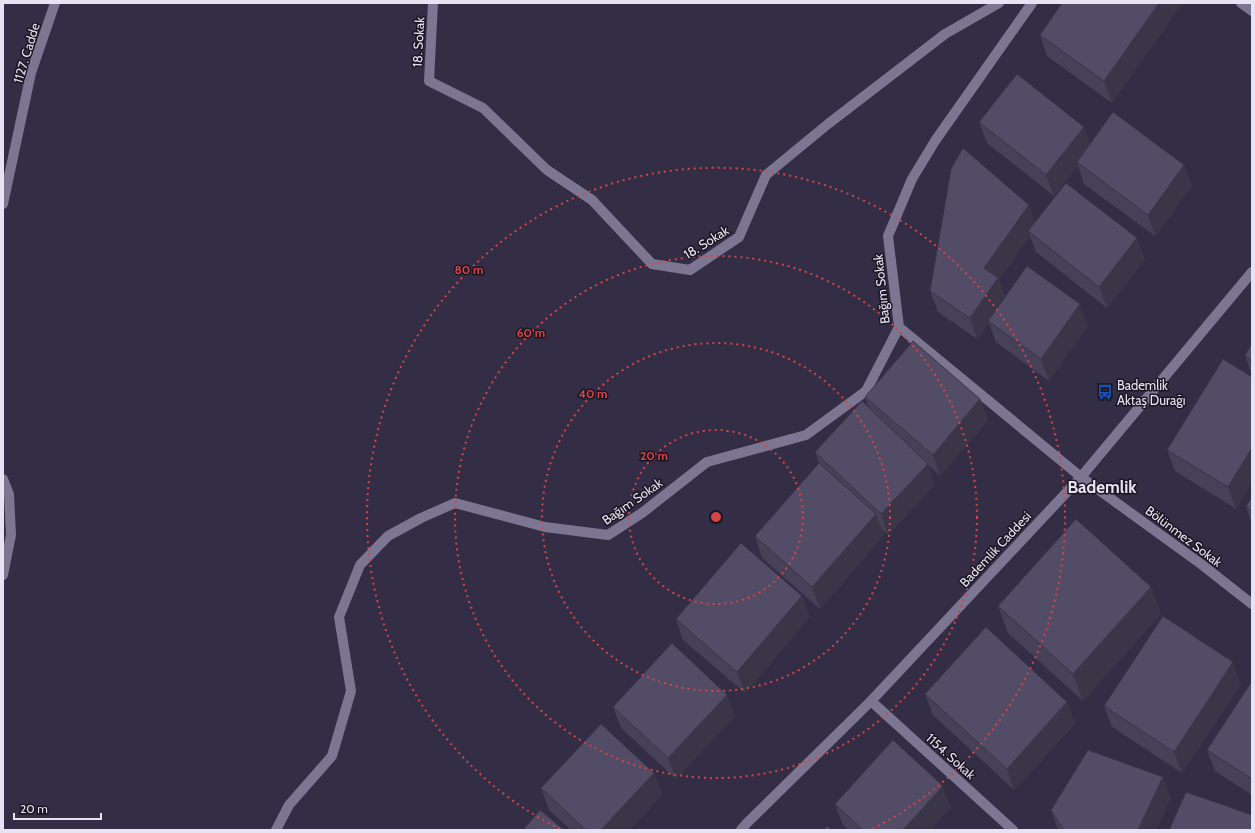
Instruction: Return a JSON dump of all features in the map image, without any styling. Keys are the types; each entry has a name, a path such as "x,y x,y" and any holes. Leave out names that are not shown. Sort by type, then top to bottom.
{"street":[{"name":"1127. Cadde","path":"3,204 31,73 55,3"},
{"name":"18. Sokak","path":"433,3 429,81 483,108 547,170 592,200 652,264 690,270 739,237 766,175 828,124 946,34 999,3"},
{"name":"Bağım Sokak","path":"276,830 289,805 332,756 351,691 339,617 360,565 388,536 421,518 456,504 545,527 608,535 642,513 707,462 806,435 866,391 899,327 888,236 912,179 935,141 1032,3"},
{"path":"1241,3 1252,11"},
{"name":"Bademlik Caddesi","path":"741,830 871,701 1081,476 1252,272"},
{"name":"Bölünmez Sokak","path":"899,327 1081,476 1252,604"},
{"path":"3,479 9,494 11,535 3,574"},
{"name":"1154. Sokak","path":"871,701 1014,830"}],"building":[{"path":"1062,3 1159,3 1104,81 1040,35"},
{"path":"1017,74 1084,127 1046,175 979,122"},
{"path":"1113,112 1184,165 1148,215 1077,162"},
{"path":"963,148 1029,205 984,268 998,278 970,318 930,291 951,169"},
{"path":"1066,183 1137,238 1099,287 1028,231"},
{"path":"1027,266 1080,304 1041,359 988,321"},
{"path":"913,341 980,399 933,455 865,397"},
{"path":"1252,343 1252,360 1245,356"},
{"path":"1223,359 1252,377 1252,448 1228,487 1167,450"},
{"path":"862,401 928,464 881,514 815,452"},
{"path":"819,463 876,514 812,587 755,536"},
{"path":"1252,496 1252,511 1246,507"},
{"path":"1076,519 1151,587 1073,674 998,606"},
{"path":"741,543 802,596 737,672 676,619"},
{"path":"1163,616 1233,662 1174,752 1104,706"},
{"path":"986,627 1067,702 1007,769 925,694"},
{"path":"672,643 727,695 668,758 613,707"},
{"path":"1252,681 1252,779 1207,750"},
{"path":"601,724 654,773 601,830 586,830 541,788"},
{"path":"893,740 943,786 903,830 863,830 835,804"},
{"path":"1088,750 1163,777 1138,830 1065,830 1051,810"},
{"path":"1186,792 1252,815 1252,830 1169,830"},
{"path":"540,810 564,830 523,830"},
{"path":"827,826 832,830 824,830"}],"place":[{"name":"Bademlik Aktaş Durağı","path":"1105,392"}],"district":[{"name":"Bademlik","path":"1102,487"}]}
